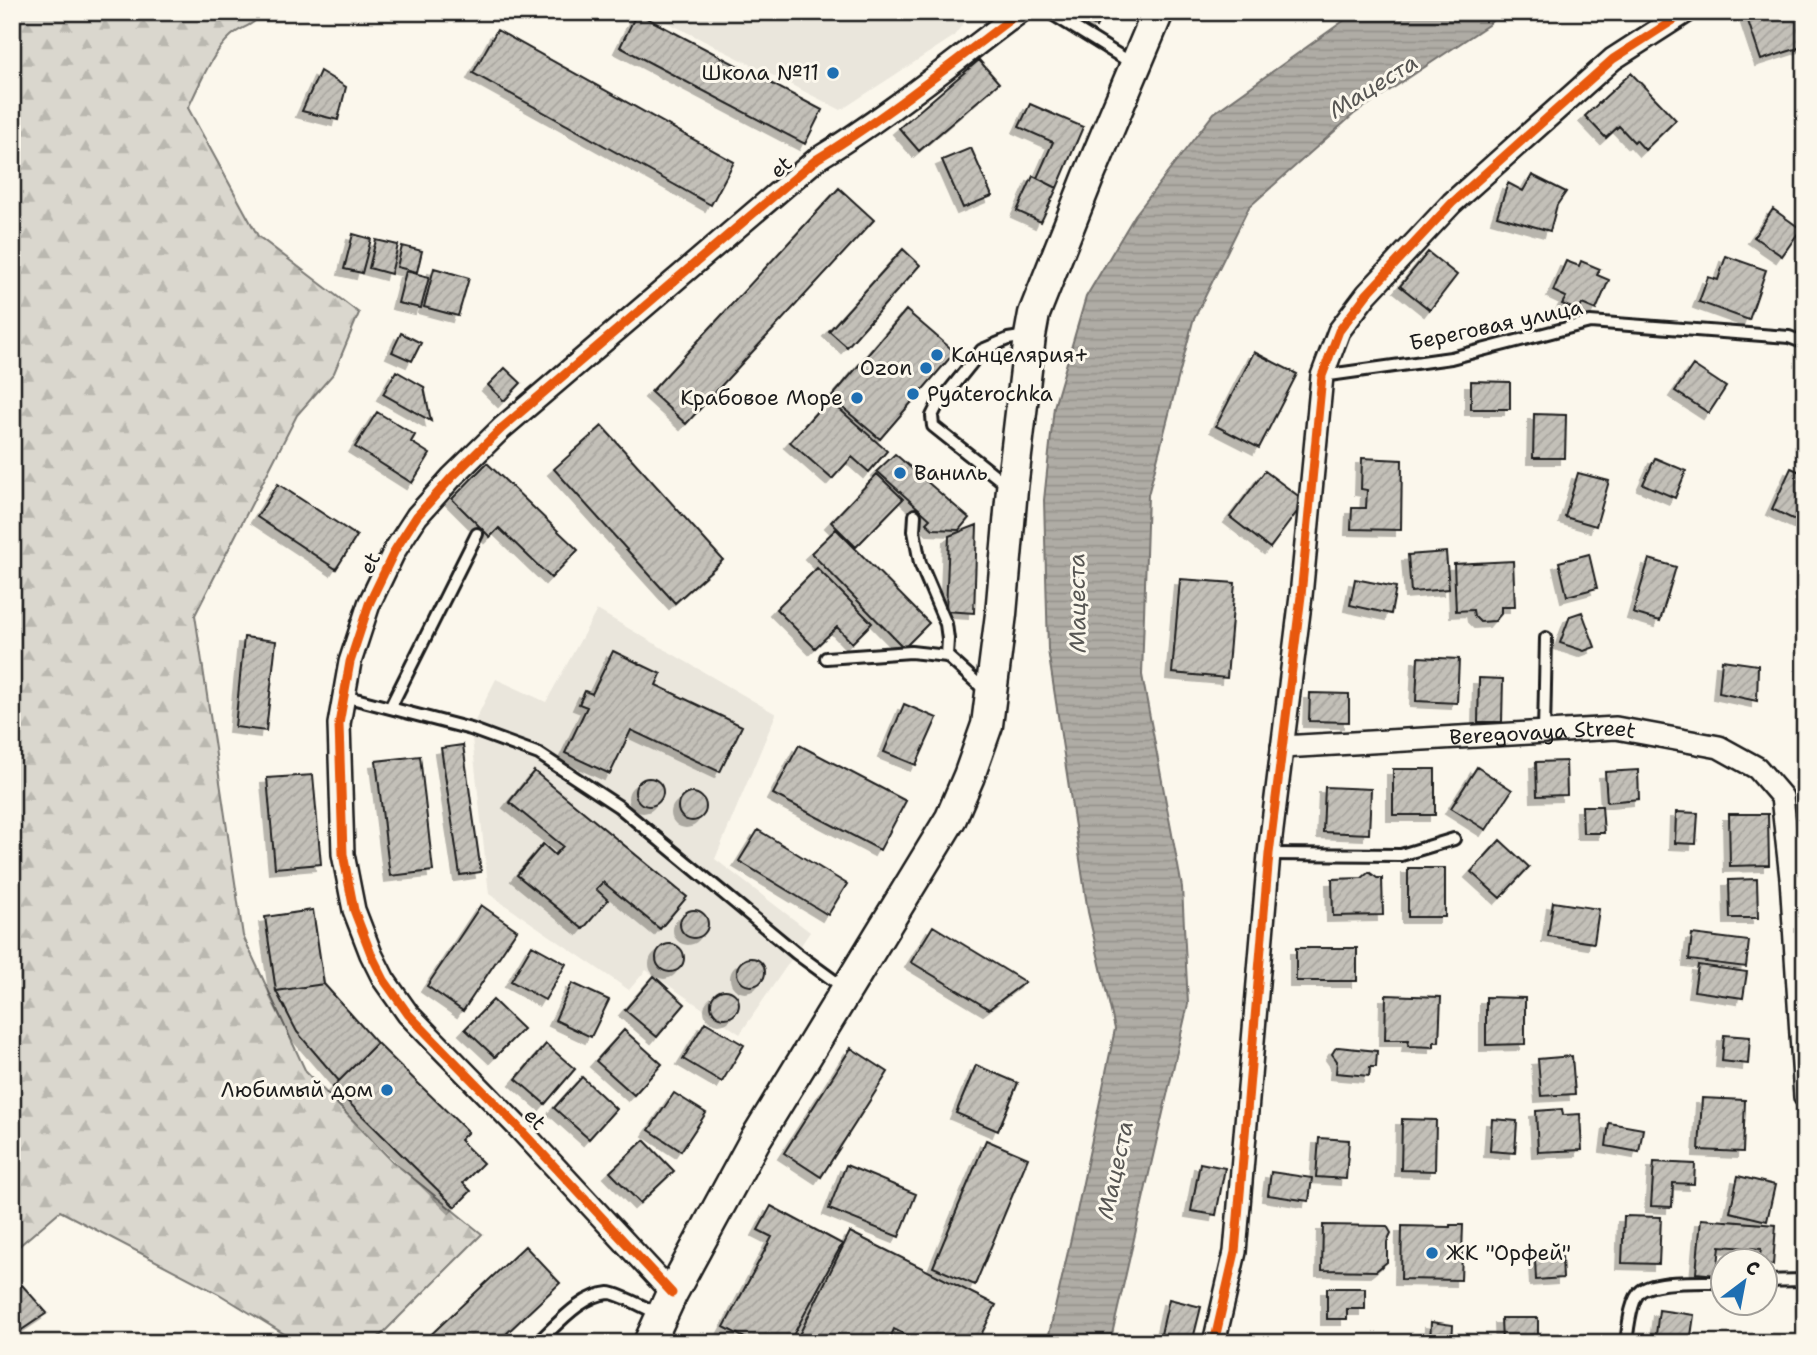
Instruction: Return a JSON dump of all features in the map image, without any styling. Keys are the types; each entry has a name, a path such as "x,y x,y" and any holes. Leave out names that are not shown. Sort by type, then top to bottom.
{"main road":[{"path":"661,1325 755,1140 951,818 969,776 987,724 1034,314 1158,12"}],"street":[{"name":"et","path":"661,1325 517,1126 408,1014 384,980 371,954 354,910 343,854 339,724 350,662 369,604 395,550 416,516 502,428 817,159 903,100 1020,12"},
{"path":"1214,1343 1235,1252 1269,853 1301,596 1321,376 1339,331 1367,294 1452,203 1613,59 1686,12"},
{"name":"Beregovaya Street","path":"1282,747 1616,728 1719,747 1757,768 1782,797 1791,878 1805,1097"}],"lane":[{"path":"1049,12 1136,65"},
{"name":"Береговая улица","path":"1321,376 1451,358 1590,322 1789,337 1805,343"},
{"path":"1012,489 933,426 932,416 982,350 1008,339 1030,335"},
{"path":"915,515 914,531 920,563 946,624 947,656"},
{"path":"390,708 477,534"},
{"path":"1544,732 1546,638"},
{"path":"826,659 911,652 947,656 991,695"},
{"path":"344,696 471,729 539,754 618,806 796,953 846,989"},
{"path":"1269,853 1401,855 1454,839"},
{"path":"1778,1281 1805,1280"},
{"path":"1626,1343 1635,1301 1641,1291 1672,1283 1708,1282"},
{"path":"537,1343 590,1298 611,1293 661,1325"}],"shaded area":[{"name":"Школа №11","path":"647,12 972,12 953,37 841,110"},
{"path":"597,610 776,714 715,859 810,932 740,1034 646,970 629,990 489,894 471,729 496,679 546,702"}],"green space":[{"path":"12,12 262,12 252,24 224,43 188,108 258,236 359,313 334,373 297,415 195,615 243,936 306,1072 392,1161 482,1234 373,1343 299,1343 219,1294 60,1211 12,1252"}],"water":[{"name":"Мацеста","path":"1356,12 1501,12 1488,25 1354,114 1249,207 1193,321 1148,495 1142,675 1182,887 1188,1004 1110,1343 1047,1343 1115,1029 1088,912 1048,650 1044,500 1054,407 1086,297 1135,215 1214,113"}],"building":[{"path":"1071,12 1104,12 1096,27"},
{"path":"1745,12 1805,12 1805,46 1761,60"},
{"path":"637,13 822,110 805,144 620,47"},
{"path":"497,30 734,162 711,205 473,73"},
{"path":"979,60 999,83 919,151 899,128"},
{"path":"320,71 346,87 338,120 302,111"},
{"path":"1631,73 1676,120 1645,150 1619,126 1606,138 1585,116"},
{"path":"1030,104 1083,127 1057,188 1037,178 1053,142 1019,127"},
{"path":"971,148 992,196 963,208 942,160"},
{"path":"1532,175 1566,192 1557,205 1550,231 1497,216 1508,183 1523,191"},
{"path":"1033,176 1057,188 1041,222 1017,211"},
{"path":"839,188 874,220 686,424 651,392"},
{"path":"1773,209 1801,229 1782,256 1754,237"},
{"path":"353,234 371,239 362,273 344,269"},
{"path":"376,240 398,245 391,274 369,268"},
{"path":"402,246 422,251 417,272 397,267"},
{"path":"903,249 920,265 847,347 829,331"},
{"path":"1428,252 1457,275 1430,310 1400,286"},
{"path":"1726,256 1766,270 1749,320 1699,302 1708,277 1718,280"},
{"path":"1566,261 1579,266 1581,261 1600,269 1597,275 1609,280 1596,310 1582,304 1579,311 1562,304 1566,297 1553,291"},
{"path":"434,268 469,278 458,316 424,307"},
{"path":"406,271 429,277 421,308 398,303"},
{"path":"906,310 955,352 880,439 831,398"},
{"path":"401,333 421,343 412,361 392,352"},
{"path":"1254,352 1297,374 1259,448 1216,426"},
{"path":"1693,365 1726,387 1709,413 1675,391"},
{"path":"505,368 521,383 504,401 488,385"},
{"path":"396,371 424,387 431,421 383,394"},
{"path":"1471,381 1510,382 1510,409 1471,409"},
{"path":"828,399 887,451 869,472 852,457 832,479 790,442"},
{"path":"377,412 415,435 411,442 430,454 412,483 355,447"},
{"path":"1534,414 1566,415 1565,458 1533,458"},
{"path":"602,426 723,560 675,603 554,469"},
{"path":"895,454 969,518 959,530 933,529 926,523 930,519 877,471"},
{"path":"1362,458 1402,460 1401,530 1351,529 1352,508 1366,508 1367,490 1361,489"},
{"path":"1655,458 1686,471 1675,498 1643,484"},
{"path":"487,463 578,550 551,578 499,528 490,537 452,499"},
{"path":"1791,468 1805,474 1803,524 1772,509"},
{"path":"1265,471 1305,501 1270,548 1230,517"},
{"path":"1578,473 1609,481 1596,526 1565,517"},
{"path":"877,474 903,499 856,547 831,522"},
{"path":"278,484 357,536 336,569 257,517"},
{"path":"977,525 974,613 946,611 949,536"},
{"path":"836,529 929,623 904,648 811,553"},
{"path":"1446,552 1449,589 1411,592 1408,555"},
{"path":"1589,554 1597,588 1567,596 1559,562"},
{"path":"1649,559 1676,567 1660,621 1633,613"},
{"path":"1513,561 1515,607 1501,607 1501,614 1495,621 1480,622 1474,616 1473,610 1456,611 1454,564"},
{"path":"817,568 872,623 852,643 837,627 815,648 776,609"},
{"path":"1180,579 1235,583 1227,678 1172,673"},
{"path":"1355,579 1396,587 1391,614 1350,605"},
{"path":"1582,612 1595,647 1584,651 1560,643 1570,616"},
{"path":"244,637 276,641 266,731 235,727"},
{"path":"613,651 661,674 656,685 742,726 720,772 631,730 610,774 565,753 587,707 579,704 585,691 592,694"},
{"path":"1418,657 1459,659 1457,703 1416,701"},
{"path":"1722,660 1758,665 1757,701 1719,693"},
{"path":"1479,678 1503,679 1502,722 1478,722"},
{"path":"1310,693 1349,694 1349,722 1309,721"},
{"path":"904,704 937,718 916,765 884,752"},
{"path":"463,745 481,872 460,875 441,748"},
{"path":"799,745 906,801 880,850 773,794"},
{"path":"420,756 433,871 390,876 376,761"},
{"path":"1566,761 1567,795 1537,796 1536,762"},
{"path":"1477,767 1512,790 1486,830 1451,808"},
{"path":"1393,769 1435,769 1435,815 1393,815"},
{"path":"1638,770 1639,799 1607,802 1605,772"},
{"path":"534,771 687,897 660,929 603,882 596,889 608,900 583,929 517,875 543,844 555,855 563,846 509,802"},
{"path":"313,775 321,864 275,868 267,778"},
{"path":"649,778 659,782 663,792 659,802 649,806 639,802 635,792 639,782"},
{"path":"1325,787 1371,789 1369,834 1323,832"},
{"path":"692,793 702,797 706,807 702,817 692,821 682,817 678,807 682,797"},
{"path":"1582,806 1602,806 1604,833 1583,833"},
{"path":"1676,812 1698,813 1696,844 1675,843"},
{"path":"1729,814 1768,814 1769,865 1730,866"},
{"path":"758,830 847,884 828,915 739,861"},
{"path":"1500,840 1529,867 1500,898 1471,872"},
{"path":"1408,868 1445,868 1445,917 1408,917"},
{"path":"1369,872 1382,878 1383,915 1333,916 1332,879 1362,878"},
{"path":"1757,879 1758,918 1730,918 1729,880"},
{"path":"1553,902 1599,909 1594,943 1548,936"},
{"path":"481,905 517,930 463,1011 427,986"},
{"path":"313,910 324,984 276,991 265,917"},
{"path":"694,910 704,914 708,924 704,934 694,938 684,934 680,924 684,914"},
{"path":"933,926 1025,982 989,1009 911,962"},
{"path":"1692,934 1749,941 1746,967 1689,960"},
{"path":"670,944 680,948 684,958 680,968 670,972 660,968 656,958 660,948"},
{"path":"532,945 566,964 545,1000 511,981"},
{"path":"1296,948 1357,948 1357,981 1296,981"},
{"path":"751,958 761,962 765,972 761,982 751,986 741,982 737,972 741,962"},
{"path":"1698,965 1747,972 1743,998 1694,991"},
{"path":"654,976 685,1004 657,1037 625,1010"},
{"path":"572,983 609,1000 591,1037 555,1020"},
{"path":"324,984 377,1043 339,1081 297,1032 276,991"},
{"path":"725,990 735,994 739,1004 735,1014 725,1018 715,1014 711,1004 715,994"},
{"path":"1386,995 1441,997 1439,1042 1434,1042 1434,1047 1408,1046 1409,1040 1385,1040"},
{"path":"1486,997 1525,998 1525,1044 1486,1045"},
{"path":"493,1000 523,1029 495,1057 465,1029"},
{"path":"705,1022 744,1045 722,1082 683,1059"},
{"path":"624,1030 662,1064 634,1095 596,1061"},
{"path":"1724,1035 1750,1037 1748,1064 1722,1061"},
{"path":"377,1043 468,1132 460,1140 483,1163 463,1183 471,1191 455,1207 333,1087"},
{"path":"546,1044 575,1069 545,1104 516,1079"},
{"path":"1338,1047 1377,1051 1376,1067 1370,1067 1369,1076 1336,1073 1337,1061 1332,1054"},
{"path":"851,1048 888,1072 821,1177 784,1153"},
{"path":"1572,1056 1575,1094 1541,1096 1538,1059"},
{"path":"976,1065 1018,1083 998,1131 956,1113"},
{"path":"582,1077 616,1109 589,1139 554,1108"},
{"path":"674,1093 706,1113 681,1151 649,1130"},
{"path":"1702,1098 1745,1100 1743,1152 1699,1150"},
{"path":"1562,1109 1563,1115 1580,1114 1582,1150 1538,1152 1536,1111"},
{"path":"1402,1119 1436,1120 1435,1171 1401,1170"},
{"path":"1492,1119 1517,1121 1515,1153 1490,1151"},
{"path":"1609,1123 1643,1129 1639,1152 1606,1146"},
{"path":"1319,1138 1349,1140 1346,1179 1316,1177"},
{"path":"644,1140 674,1171 640,1203 610,1172"},
{"path":"986,1140 1028,1158 975,1285 933,1267"},
{"path":"1654,1162 1695,1164 1694,1184 1673,1183 1672,1207 1651,1206"},
{"path":"1200,1163 1225,1168 1216,1215 1191,1211"},
{"path":"846,1165 916,1194 899,1237 829,1209"},
{"path":"1271,1172 1312,1178 1309,1201 1268,1195"},
{"path":"1738,1176 1775,1185 1767,1221 1730,1212"},
{"path":"771,1206 842,1244 789,1343 754,1343 724,1327 772,1237 758,1230"},
{"path":"1624,1216 1661,1217 1659,1264 1622,1263"},
{"path":"1701,1219 1776,1225 1774,1246 1708,1246 1708,1274 1696,1273"},
{"path":"1323,1225 1387,1226 1391,1233 1387,1242 1387,1262 1376,1271 1322,1270"},
{"name":"ЖК \"Орфей\"","path":"1463,1225 1461,1280 1401,1279 1402,1226"},
{"path":"850,1232 996,1305 977,1343 922,1343 894,1329 888,1343 796,1341"},
{"path":"525,1246 560,1283 507,1333 510,1336 502,1343 422,1343"},
{"path":"1562,1257 1563,1278 1536,1280 1535,1259"},
{"path":"22,1285 47,1313 17,1333 12,1328 12,1291"},
{"path":"1327,1288 1365,1288 1365,1309 1347,1309 1347,1319 1327,1319"},
{"path":"1169,1299 1201,1307 1192,1343 1159,1343"},
{"path":"1659,1310 1694,1315 1690,1343 1655,1343"},
{"path":"1501,1318 1538,1318 1538,1343 1502,1343"},
{"path":"1431,1322 1453,1325 1452,1343 1430,1343"}],"cycle path":[{"path":"672,1293 517,1126 408,1014 384,980 354,910 343,854 339,724 350,662 369,604 395,550 417,516 502,428 817,159 895,107 1020,12"},
{"path":"1214,1343 1235,1252 1269,854 1301,596 1322,376 1339,331 1367,294 1452,203 1613,59 1686,12"}],"place":[{"name":"Школа №11","path":"833,73"},
{"name":"Канцелярия+","path":"937,355"},
{"name":"Ozon","path":"926,368"},
{"name":"Pyaterochka","path":"913,394"},
{"name":"Крабовое Море","path":"857,398"},
{"name":"Ваниль","path":"900,473"},
{"name":"Любимый дом","path":"387,1090"},
{"name":"ЖК \"Орфей\"","path":"1432,1253"}]}
